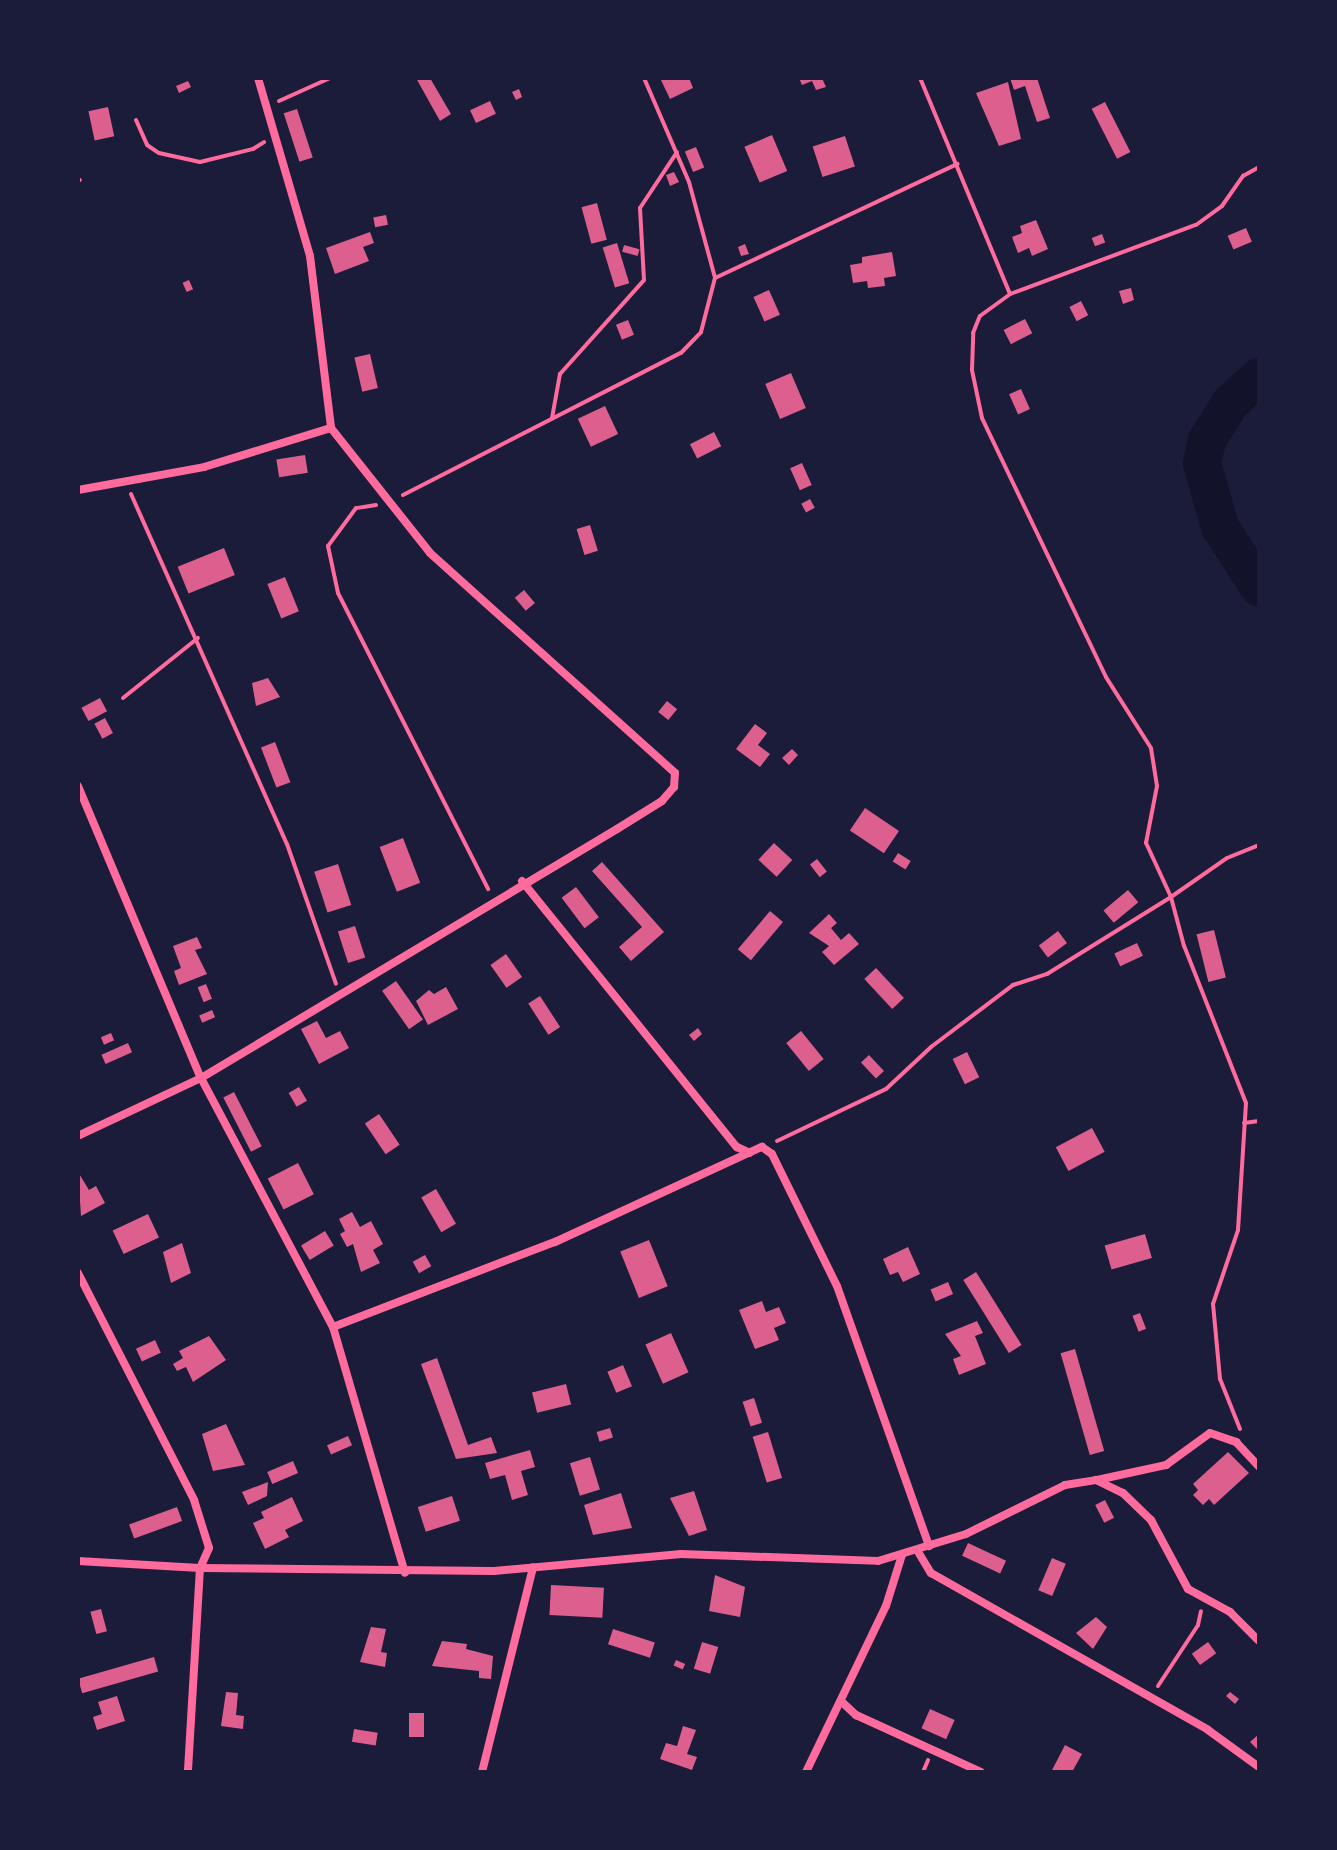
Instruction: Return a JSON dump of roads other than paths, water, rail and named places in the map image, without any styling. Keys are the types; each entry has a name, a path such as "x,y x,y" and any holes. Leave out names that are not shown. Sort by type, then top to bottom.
{"street":[{"path":"78,1136 201,1078 494,901 522,881 662,801 674,787 675,773 474,595 386,503 331,428 310,256 270,105 258,78"},
{"path":"78,490 127,484 331,428"},
{"path":"78,786 201,1078 333,1327 405,1573"},
{"path":"522,881 737,1147 750,1153"},
{"path":"333,1327 555,1242 762,1147 772,1154 837,1286 929,1546"},
{"path":"78,1273 194,1500 209,1548 200,1568 188,1772"},
{"path":"78,1561 200,1568 405,1573 533,1567 681,1554 878,1561 966,1534 1065,1485 1166,1465 1210,1433 1236,1442 1259,1467"},
{"path":"1096,1480 1123,1493 1151,1520 1168,1545 1177,1573 1203,1601 1230,1612 1259,1641"},
{"path":"917,1550 931,1573 1032,1626 1259,1767"},
{"path":"806,1772 843,1703 886,1606 902,1555"},
{"path":"482,1772 533,1567"},
{"path":"843,1703 856,1715 981,1772"}],"waterway":[{"path":"1259,377 1231,402 1207,440 1202,463 1220,527 1259,587"}]}
